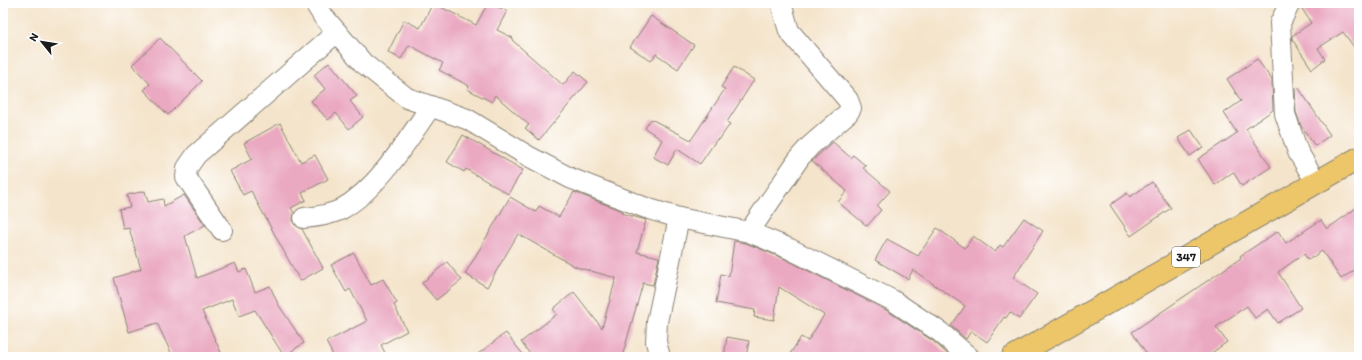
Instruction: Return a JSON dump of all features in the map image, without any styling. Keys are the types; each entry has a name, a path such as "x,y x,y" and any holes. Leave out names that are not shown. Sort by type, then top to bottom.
{"main road":[{"name":"347","path":"1013,357 1359,158"}],"street":[{"path":"315,3 336,32 363,63 407,98 467,119 528,156 570,178 646,208 679,218 749,232 790,249 892,300 940,332 969,357"},
{"path":"749,232 800,157 810,146 848,113 851,108 848,100 789,31 781,3"},
{"path":"1290,3 1280,24 1285,114 1298,152 1316,182"},
{"path":"222,230 186,177 187,168 196,155 336,32"},
{"path":"304,218 320,216 339,210 355,200 373,184 431,106"},
{"path":"660,357 656,342 657,322 679,218"}],"building":[{"path":"433,3 476,25 488,3 507,11 497,30 513,38 512,40 563,85 575,71 588,82 539,140 525,128 529,125 495,95 492,102 467,89 469,86 439,70 443,63 409,45 401,59 388,52 404,20 420,28"},
{"path":"1301,3 1359,3 1359,54 1343,32 1318,48 1325,59 1312,69 1292,39 1292,36 1311,23 1301,7"},
{"path":"651,16 694,45 678,69 656,54 651,61 630,47"},
{"path":"160,38 202,81 168,115 144,90 150,84 132,65"},
{"path":"1257,59 1272,80 1273,110 1246,129 1271,167 1242,186 1233,172 1215,185 1198,159 1237,133 1224,113 1241,101 1227,79"},
{"path":"329,62 357,96 350,101 363,117 349,129 336,113 328,120 311,101 325,89 314,75"},
{"path":"734,67 754,80 727,122 730,124 719,140 717,139 700,164 677,149 668,165 653,157 662,140 645,128 651,119 691,140 725,89 721,87"},
{"path":"1298,87 1330,135 1315,146 1301,126 1296,112 1295,89"},
{"path":"280,123 301,162 315,155 328,179 302,193 306,200 291,208 294,213 294,224 302,229 323,268 300,281 251,191 243,195 230,171 252,159 244,143"},
{"path":"1191,130 1203,147 1190,156 1178,138"},
{"path":"463,135 523,170 508,194 466,169 464,172 447,162"},
{"path":"833,142 851,158 853,155 866,166 863,168 890,191 877,206 881,210 867,226 838,202 847,191 812,161"},
{"path":"1152,182 1171,208 1131,236 1110,205 1127,193 1130,197"},
{"path":"145,191 148,202 163,199 164,206 184,195 205,225 185,236 197,278 235,263 239,272 246,269 255,292 270,286 278,304 304,343 284,356 255,310 239,316 232,299 202,311 223,357 173,357 157,323 129,332 114,278 141,269 129,228 123,229 119,209 130,207 127,195"},
{"path":"574,192 622,211 621,213 646,220 637,252 659,257 653,285 643,283 622,357 532,357 521,342 557,314 553,309 574,292 602,328 616,278 576,267 518,234 487,287 465,274 510,197 536,212 539,206 559,217"},
{"path":"1359,206 1359,267 1341,279 1322,251 1308,260 1304,254 1278,272 1301,308 1278,323 1268,309 1255,318 1247,306 1216,327 1227,342 1206,357 1149,357 1132,332 1278,231 1286,243 1321,220 1327,229"},
{"path":"1024,218 1043,231 1013,278 1037,294 1019,319 1010,312 1006,318 1004,317 987,342 971,331 966,339 951,326 965,306 913,270 908,279 875,260 887,239 918,256 937,228 965,248 973,236 995,252 1000,245 1003,247"},
{"path":"734,241 746,243 785,259 886,310 933,341 951,357 788,357 801,337 808,341 824,315 779,287 774,320 754,317 755,310 716,303 721,274 729,276"},
{"path":"354,253 371,285 383,279 397,303 394,305 407,331 381,345 387,357 334,357 326,342 367,321 350,289 346,292 331,265"},
{"path":"447,262 462,280 436,300 422,283"},
{"path":"506,333 525,357 474,357 500,337"},
{"path":"727,337 749,341 746,357 724,357"}]}
